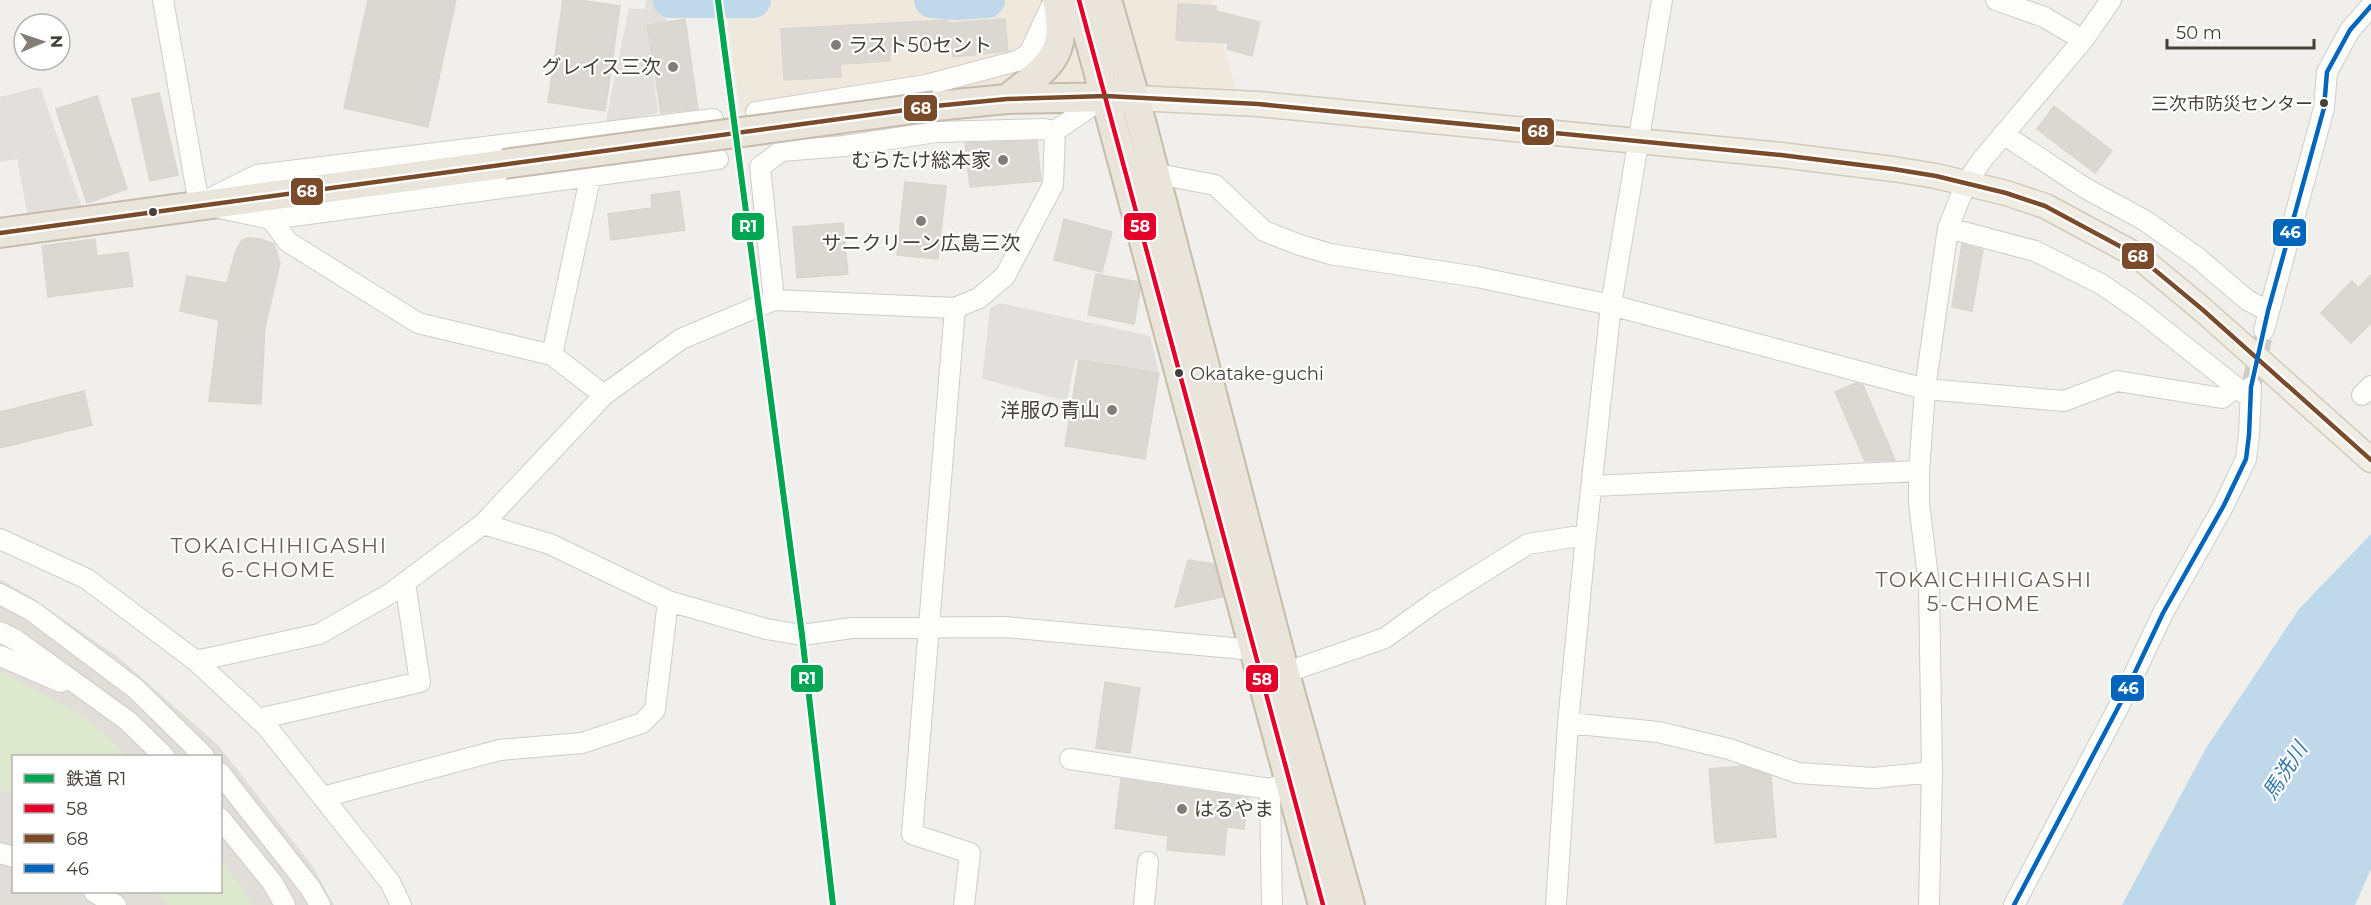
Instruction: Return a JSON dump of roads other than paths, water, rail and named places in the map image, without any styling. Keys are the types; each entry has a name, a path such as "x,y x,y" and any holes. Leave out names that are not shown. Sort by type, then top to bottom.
{"highway":[{"path":"1007,99 1050,64 1059,45 1062,22 1056,0"},
{"path":"1079,0 1254,650 1274,676 1280,786 1323,905"},
{"path":"1107,0 1135,98 1274,676 1350,905"},
{"path":"0,233 199,204 935,106 1007,99 1106,96 1135,98"}],"main road":[{"path":"1135,98 1258,104 1781,155 1882,167 2006,193 2045,207 2138,256 2203,310 2371,460"}],"street":[{"path":"163,0 199,204"},
{"path":"756,112 926,85 1017,61 1029,54 1056,0"},
{"path":"1556,905 1568,723 1611,305 1662,0"},
{"path":"1996,0 2044,17 2083,40"},
{"path":"1929,905 1932,772 1929,586 1919,503 1919,471 1925,389 1948,228 1966,183 2003,134 2083,40 2111,0"},
{"path":"2003,134 2085,188 2144,220 2198,258 2247,300 2266,320 2324,108 2327,72 2350,30 2371,6"},
{"path":"774,300 760,167 781,152 845,146 936,132 1044,129 1055,131 1106,96"},
{"path":"778,110 781,152"},
{"path":"199,204 257,175 713,118"},
{"path":"649,126 654,166"},
{"path":"196,661 320,634 391,594 483,524 604,395 681,339 774,300 955,308 979,298 1005,276 1053,185 1055,131"},
{"path":"199,204 271,219 591,174 718,159"},
{"path":"1153,173 1215,184 1264,231 1319,251 1477,277 1611,305 1925,389 2064,401 2117,381 2222,398 2245,391"},
{"path":"552,355 591,174"},
{"path":"271,219 288,242 418,323 552,355 604,395"},
{"path":"1948,228 2035,250 2101,284 2245,391 2249,435 2246,459 2224,505 2163,613 2120,704 2014,905"},
{"path":"955,308 912,834 970,853 964,905"},
{"path":"1592,486 1919,471"},
{"path":"483,524 550,544 668,601 765,629 802,635 852,628 1005,627 1254,650"},
{"path":"1274,676 1385,638 1435,602 1528,544 1586,535"},
{"path":"0,539 87,579 196,661 258,719 390,882 401,905"},
{"path":"258,719 420,682 405,583"},
{"path":"0,594 32,611 136,689 203,755"},
{"path":"323,797 500,750 582,743 642,723 655,710 668,601"},
{"path":"0,632 16,640 129,721 163,755"},
{"path":"0,656 96,698"},
{"path":"1568,723 1658,732 1729,749 1798,773 1875,778 1932,772"},
{"path":"1070,759 1280,786 1272,905"},
{"path":"222,775 304,880 320,905"},
{"path":"222,820 272,882 285,905"},
{"path":"1144,905 1148,862"},
{"path":"97,893 116,905"}],"water":[{"name":"馬洗川","path":"2371,534 2371,869 2355,905 2122,905 2206,748 2299,609"}],"waterway":[{"path":"671,0 753,0"},
{"path":"932,0 957,2 987,0"}],"tunnel":[{"path":"2251,387 2264,330"}],"rail line":[{"name":"R1","path":"718,0 802,635 833,905"}],"place":[{"name":"ラスト50セント","path":"836,45"},
{"name":"グレイス三次","path":"673,67"},
{"name":"三次市防災センター","path":"2324,103"},
{"name":"むらたけ総本家","path":"1003,160"},
{"name":"サニクリーン広島三次","path":"921,221"},
{"name":"Okatake-guchi","path":"1179,373"},
{"name":"洋服の青山","path":"1112,410"},
{"name":"はるやま","path":"1182,809"}],"district":[{"name":"TOKAICHIHIGASHI 6-CHOME","path":"279,558"},
{"name":"TOKAICHIHIGASHI 5-CHOME","path":"1984,592"}]}
